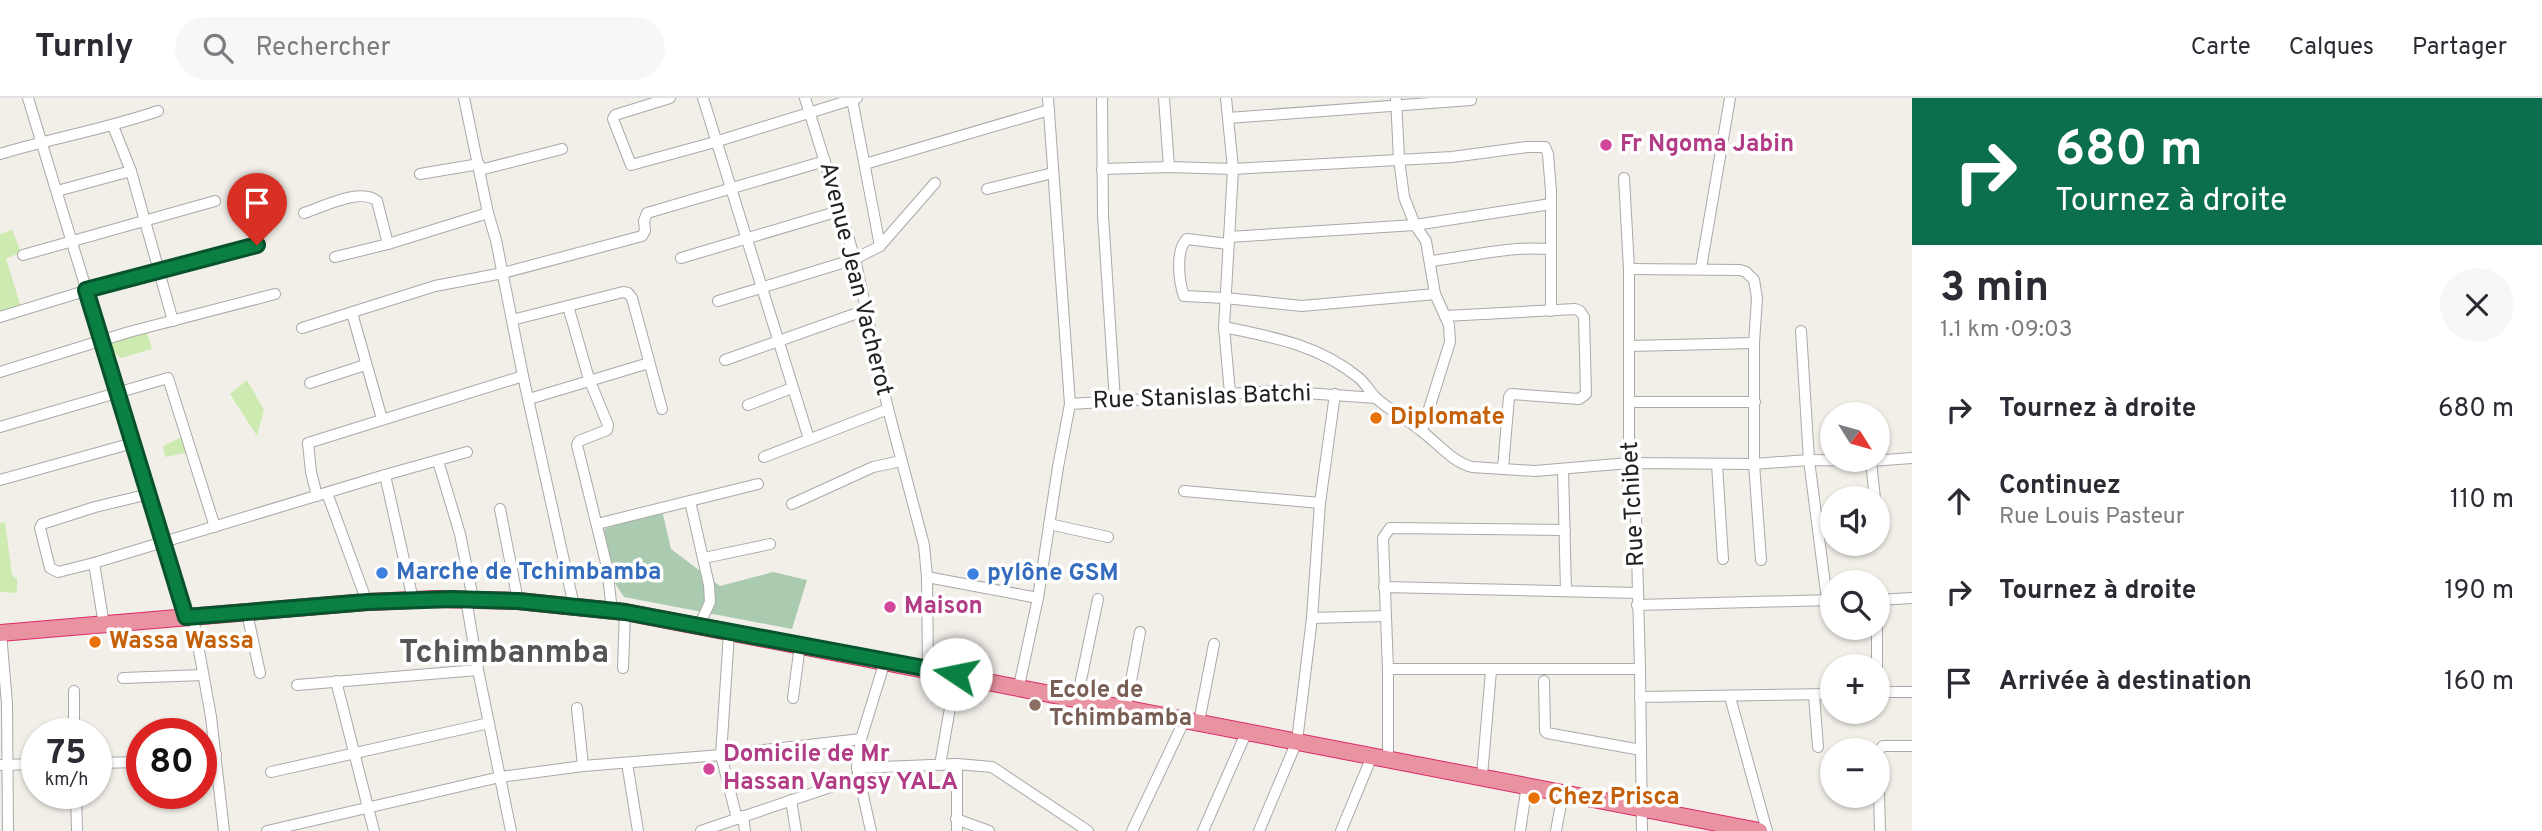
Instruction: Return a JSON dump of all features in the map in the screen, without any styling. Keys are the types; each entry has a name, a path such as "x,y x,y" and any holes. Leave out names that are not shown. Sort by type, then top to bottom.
{"highway":[{"path":"0,633 367,602 470,599 575,606 618,611 928,668 1759,831"}],"street":[{"path":"28,98 100,340 189,617 210,718"},
{"path":"464,98 575,606"},
{"path":"670,98 615,115 613,119 631,165 855,99 880,246"},
{"path":"703,98 809,439"},
{"name":"Avenue Jean Vacherot","path":"805,98 855,259 888,409 923,538 927,577"},
{"path":"1102,98 1102,169 1115,401"},
{"path":"1164,98 1169,167"},
{"path":"1226,98 1233,169 1224,327 1230,393"},
{"path":"1700,268 1730,98"},
{"path":"1228,118 1397,102 1471,100"},
{"path":"1397,102 1399,159 1404,197 1415,225 1426,241 1435,294 1449,324 1450,342 1422,431"},
{"path":"865,164 1049,104 1070,404 1038,598 1019,687"},
{"path":"0,154 41,141 113,126 158,111"},
{"path":"113,126 131,171 173,321"},
{"path":"1102,169 1233,169 1452,157 1545,147 1548,154 1551,204 1551,311"},
{"path":"419,174 479,167 562,149"},
{"path":"302,328 435,286 503,273 642,236 647,213 825,160"},
{"path":"57,191 131,171"},
{"path":"987,189 1053,173"},
{"name":"Rue Tchibet","path":"1624,178 1629,269 1629,463 1636,515 1642,831"},
{"path":"718,301 855,259 880,246 935,183"},
{"path":"304,214 356,196 373,197 377,201 388,244"},
{"path":"23,255 215,201"},
{"path":"1435,294 1302,306 1184,296 1180,269 1181,246 1187,239 1228,240 1415,225 1551,204"},
{"path":"681,258 839,211"},
{"path":"335,257 488,214"},
{"path":"0,317 86,290 257,245"},
{"path":"1431,261 1502,249 1550,250"},
{"path":"1629,269 1740,270 1754,280 1757,298 1754,343 1754,464 1761,560"},
{"path":"512,320 623,292 628,293 632,298 662,409"},
{"path":"0,372 100,340 275,294"},
{"path":"568,306 590,379 608,425 607,430 579,441 577,445 618,611 623,668"},
{"path":"1445,316 1574,309 1584,317 1586,394 1579,399 1511,394 1503,468"},
{"path":"725,360 866,310"},
{"path":"352,313 382,419"},
{"name":"Rue Stanislas Batchi","path":"1224,327 1311,348 1360,378 1376,398 1466,466 1535,471 1629,463 1754,464 1820,460"},
{"path":"1801,331 1809,460 1826,570"},
{"path":"1630,346 1754,343"},
{"path":"528,399 649,363"},
{"path":"310,383 365,365"},
{"path":"367,602 311,472 308,443 523,376"},
{"path":"0,427 171,379 215,527"},
{"path":"748,405 792,388"},
{"name":"Rue Stanislas Batchi","path":"1070,404 1284,391 1376,398"},
{"path":"1259,831 1297,741 1312,618 1320,503 1335,394"},
{"path":"1631,402 1755,402"},
{"path":"764,457 888,409"},
{"path":"0,480 133,443"},
{"path":"149,494 42,524 40,528 50,568 53,571 94,563 385,474 467,452"},
{"name":"Rue Stanislas Batchi","path":"1890,460 1912,458"},
{"path":"438,461 460,534 478,670 511,831"},
{"path":"792,504 873,467 901,461"},
{"path":"1717,464 1723,559"},
{"path":"1563,469 1566,590"},
{"path":"385,474 413,600"},
{"path":"597,524 758,484"},
{"path":"1184,491 1320,503"},
{"path":"690,501 704,558 710,602 699,626"},
{"path":"500,509 518,601"},
{"path":"1049,524 1108,537"},
{"path":"1388,760 1384,538 1390,528 1565,530"},
{"path":"704,558 770,544"},
{"path":"94,563 104,625"},
{"path":"928,668 927,577 1038,598"},
{"path":"1384,587 1637,593"},
{"path":"1890,599 1912,598"},
{"path":"1077,699 1098,599"},
{"path":"1637,605 1820,600"},
{"path":"247,612 260,673"},
{"path":"1312,618 1387,616"},
{"path":"1126,708 1140,632"},
{"path":"0,633 6,694 4,764 8,831"},
{"path":"729,633 721,755 744,831"},
{"path":"1132,831 1192,721 1214,644"},
{"path":"793,698 800,645"},
{"path":"871,831 857,773 861,739 885,661"},
{"path":"1388,669 1640,669"},
{"path":"297,685 478,670"},
{"path":"1482,776 1491,671"},
{"path":"940,765 956,674"},
{"path":"123,678 203,675"},
{"path":"336,681 374,831"},
{"path":"1544,681 1547,733 1641,750"},
{"path":"74,691 74,718"},
{"path":"1890,692 1912,692"},
{"path":"1814,695 1818,747"},
{"path":"1640,697 1820,695"},
{"path":"1730,696 1767,831"},
{"path":"577,708 583,766"},
{"path":"271,772 489,723"},
{"path":"1203,831 1247,732"},
{"path":"267,831 500,777 583,766 721,755 861,739"},
{"path":"1890,746 1912,746"},
{"path":"1355,831 1342,829 1371,756"},
{"path":"217,764 224,831"},
{"path":"627,764 638,831"},
{"path":"957,764 957,831"},
{"path":"701,831 791,800 857,773 957,764 982,764 1001,771 1074,827 1088,831"},
{"path":"1520,831 1527,785"},
{"path":"1556,831 1563,793"},
{"path":"791,800 796,831"},
{"path":"1879,808 1880,831"},
{"path":"77,809 78,831"},
{"path":"956,818 989,831"}],"green space":[{"path":"12,230 21,252 6,259 21,307 0,314 0,234"},
{"path":"146,330 152,349 121,358 112,350 110,340"},
{"path":"247,380 264,410 257,436 230,394"},
{"path":"186,435 190,452 165,457 163,446"},
{"path":"662,510 671,549 720,586 773,572 807,580 792,629 624,597 613,580 604,529"},
{"path":"5,522 12,575 17,579 17,593 0,592 0,523"}],"place":[{"name":"Fr Ngoma Jabin","path":"1606,145"},
{"name":"Diplomate","path":"1376,418"},
{"name":"Marche de Tchimbamba","path":"382,573"},
{"name":"pylône GSM","path":"973,574"},
{"name":"Maison","path":"890,607"},
{"name":"Wassa Wassa","path":"95,642"},
{"name":"Ecole de Tchimbamba","path":"1035,705"},
{"name":"Domicile de Mr Hassan Vangsy YALA","path":"709,769"},
{"name":"Chez Prisca","path":"1534,798"}],"district":[{"name":"Tchimbanmba","path":"504,654"}],"route":[{"path":"257,245 86,290 186,617 367,602 451,599 518,601 625,612 956,674"}]}
